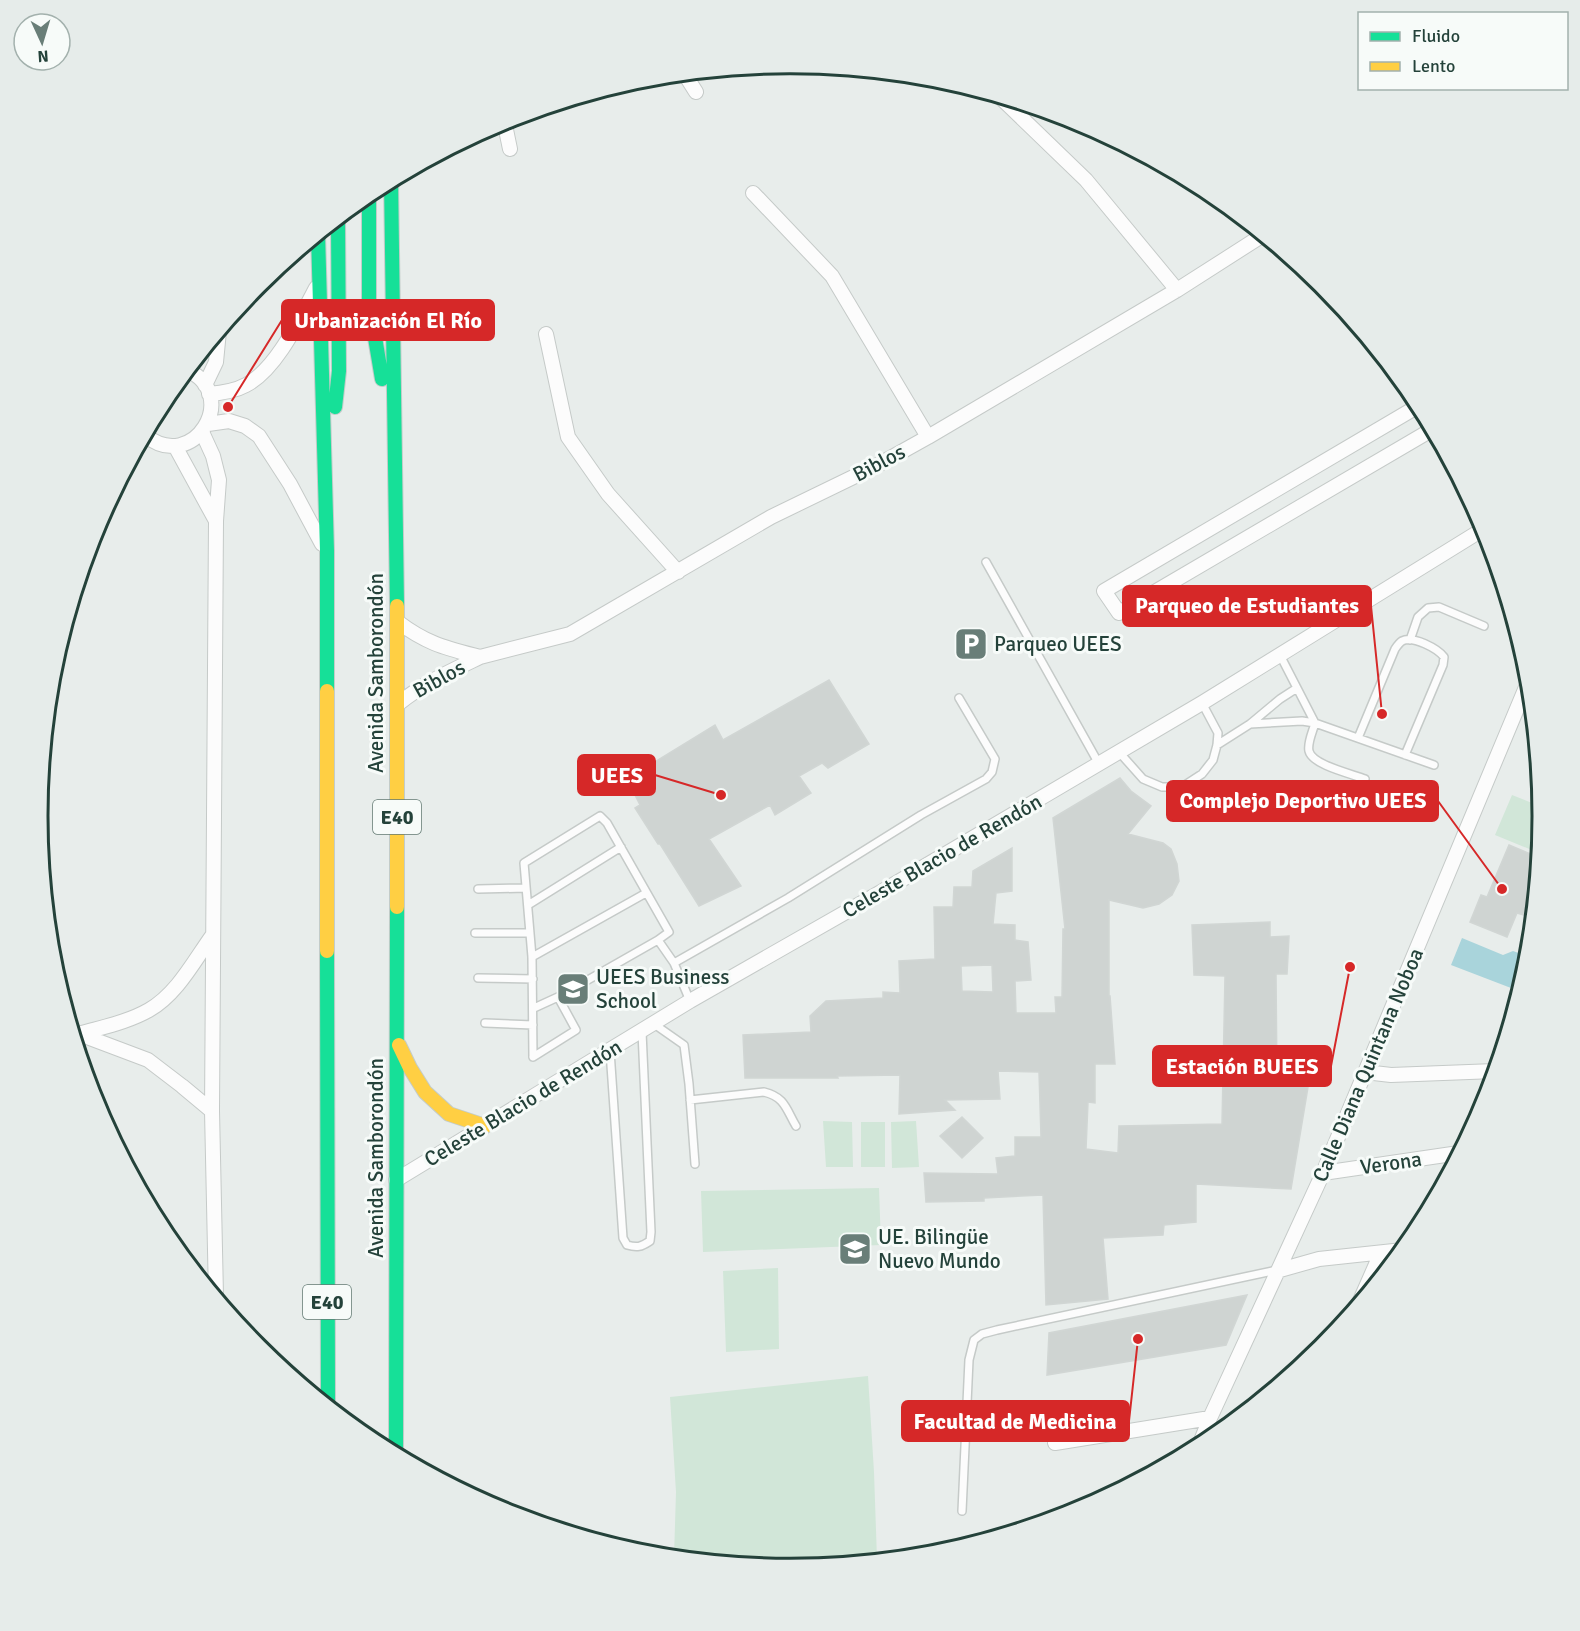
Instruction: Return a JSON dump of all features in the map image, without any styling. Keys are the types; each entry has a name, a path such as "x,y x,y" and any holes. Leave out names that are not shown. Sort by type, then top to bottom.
{"highway":[{"name":"Avenida Samborondón","path":"392,190 399,704 396,1443"},
{"path":"369,205 369,302 395,455"},
{"path":"326,486 339,371 338,227"},
{"name":"E40","path":"318,244 327,551 328,1396"},
{"path":"398,1041 410,1068 425,1092 449,1114 484,1126"}],"street":[{"path":"689,81 696,93"},
{"path":"1011,108 1086,180 1177,290"},
{"path":"506,130 510,149"},
{"path":"753,193 832,276 928,437"},
{"name":"Biblos","path":"399,704 435,678 480,657 570,634 771,517 876,466 928,437 1177,290 1257,239"},
{"path":"207,389 238,388 257,378 292,333 318,283"},
{"path":"546,334 568,437 608,494 678,572"},
{"path":"207,389 216,362 218,343"},
{"path":"150,439 175,446 194,439 205,428 211,414 212,404 207,389 194,374"},
{"path":"1413,412 1380,445 1300,491 1233,546 1119,613 1104,591 1219,524 1300,491 1380,445 1425,432"},
{"path":"205,428 229,421 245,426 259,435 290,484 327,551"},
{"path":"205,428 219,480 216,521 212,1111 216,1285"},
{"path":"175,446 216,521"},
{"path":"1219,524 1233,546"},
{"name":"Celeste Blacio de Rendón","path":"396,1180 690,1002 1202,703 1476,533"},
{"name":"Biblos","path":"398,622 415,635 435,645 480,657"},
{"name":"Calle Diana Quintana Noboa","path":"1205,1430 1323,1173 1522,696"},
{"path":"81,1033 130,1019 167,997 213,936"},
{"path":"82,1036 148,1060 212,1111"},
{"path":"1365,1072 1391,1075 1486,1071"},
{"name":"Verona","path":"1323,1173 1450,1154"},
{"path":"1280,1270 1319,1259 1390,1252"},
{"path":"1370,1278 1381,1253"},
{"path":"1055,1443 1210,1418"}],"lane":[{"path":"986,562 1099,764"},
{"path":"1410,640 1418,616 1428,608 1438,607 1484,626"},
{"path":"1358,738 1395,649 1402,641 1417,641 1440,652 1444,657 1405,755"},
{"path":"1280,655 1315,723 1308,751 1312,758 1365,779"},
{"path":"1217,746 1297,688"},
{"path":"674,963 788,898 921,815 986,779 992,772 995,759 959,698"},
{"path":"1119,752 1143,779 1162,787 1182,787 1202,774 1213,760 1217,746 1218,733 1202,703"},
{"path":"1250,724 1302,721 1315,723 1434,765"},
{"path":"534,1008 558,997 669,932 607,823 600,816 524,863 532,957 533,1057 576,1030 558,997"},
{"path":"528,904 621,847"},
{"path":"477,889 526,888"},
{"path":"532,957 646,892"},
{"path":"475,933 530,933"},
{"path":"658,939 674,963 690,1002"},
{"path":"478,978 533,979"},
{"path":"484,1023 533,1025"},
{"path":"654,1024 684,1045 695,1164"},
{"path":"610,1051 623,1238 627,1245 636,1248 650,1241 651,1232 642,1032"},
{"path":"690,1100 764,1092 780,1099 796,1126"},
{"path":"962,1511 969,1360 974,1340 982,1334 996,1330 1280,1270"}],"green space":[{"path":"1512,795 1531,803 1531,850 1495,835"},
{"path":"823,1121 852,1122 853,1167 826,1167"},
{"path":"916,1121 919,1167 892,1168 891,1122"},
{"path":"861,1122 885,1122 885,1167 861,1167"},
{"path":"879,1188 881,1245 703,1252 701,1191"},
{"path":"778,1268 779,1349 726,1352 723,1271"},
{"path":"868,1376 877,1552 790,1558 741,1556 674,1548 676,1492 670,1397"}],"water":[{"path":"1462,938 1503,955 1513,951 1519,953 1511,988 1451,965"}],"building":[{"path":"829,680 869,744 828,768 822,763 799,776 811,793 775,815 770,805 709,839 741,886 699,906 635,808 640,805 627,779 715,725 723,740"},
{"path":"1120,778 1131,791 1151,806 1128,834 1163,843 1171,849 1177,864 1179,881 1172,895 1159,904 1143,908 1109,900 1109,996 1115,1064 1095,1064 1095,1103 1088,1102 1086,1149 1118,1153 1119,1126 1222,1124 1225,976 1194,975 1192,925 1270,922 1270,937 1289,936 1287,974 1276,974 1277,1082 1308,1087 1291,1189 1196,1184 1196,1222 1164,1225 1163,1235 1103,1238 1108,1299 1046,1305 1043,1195 984,1198 984,1201 926,1202 924,1173 998,1174 996,1158 1015,1156 1015,1137 1041,1137 1039,1072 998,1071 1000,1099 945,1100 955,1110 899,1114 900,1075 745,1078 743,1035 811,1032 810,1016 826,1001 883,998 883,992 900,993 899,961 935,959 934,907 953,907 954,887 972,887 973,871 1012,848 1012,891 996,893 993,924 1015,925 1015,940 1028,942 1031,980 1015,981 1016,1013 1056,1013 1055,997 1062,997 1063,929 1065,929 1053,818","holes":["992,965 993,992 962,991 961,966"]},
{"path":"1509,845 1530,854 1526,909 1524,915 1517,913 1507,937 1470,922 1481,895 1487,897"},
{"path":"962,1117 983,1138 962,1158 940,1136"},
{"path":"1247,1295 1226,1345 1047,1375 1049,1333"}],"traffic: fast":[{"path":"391,191 397,606"},
{"path":"369,205 369,302 382,379"},
{"path":"335,407 339,371 338,227"},
{"path":"318,244 327,551 327,691"},
{"path":"396,1443 397,907"},
{"path":"327,951 328,1396"}],"traffic: slow":[{"path":"397,606 397,907"},
{"path":"327,691 327,951"},
{"path":"399,1045 425,1092 449,1114 485,1126"}],"place":[{"name":"Urbanización El Río","path":"228,407"},
{"name":"Parqueo UEES","path":"971,644"},
{"name":"Parqueo de Estudiantes","path":"1382,714"},
{"name":"UEES","path":"721,795"},
{"name":"Complejo Deportivo UEES","path":"1502,889"},
{"name":"Estación BUEES","path":"1350,967"},
{"name":"UEES Business School","path":"573,989"},
{"name":"UE. Bilingüe Nuevo Mundo","path":"855,1249"},
{"name":"Facultad de Medicina","path":"1138,1339"}]}
